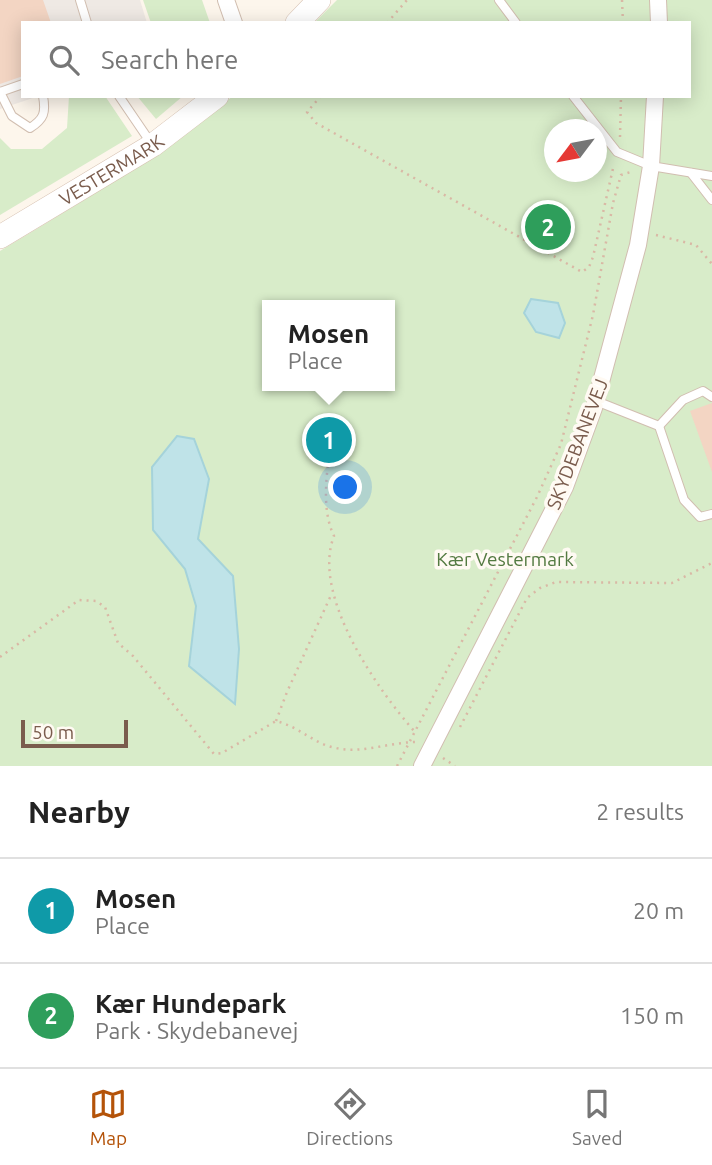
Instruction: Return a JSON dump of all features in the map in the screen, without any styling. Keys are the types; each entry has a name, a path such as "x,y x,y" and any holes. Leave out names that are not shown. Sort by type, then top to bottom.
{"street":[{"path":"226,0 233,21"},
{"path":"299,21 319,0"},
{"path":"658,0 659,21"},
{"name":"VESTERMARK","path":"0,237 153,145 214,98"},
{"name":"SKYDEBANEVEJ","path":"422,766 565,487 596,401 640,231 651,166 655,98"}],"lane":[{"path":"80,0 86,21"},
{"path":"499,0 515,21"},
{"path":"21,85 0,92 12,116 30,128 43,120 43,98"},
{"path":"120,98 153,145"},
{"path":"575,98 617,152 651,166 712,176"},
{"path":"691,173 712,200"},
{"path":"659,426 683,400 703,391 712,397"},
{"path":"596,401 659,426 684,500 700,517 712,514"}],"path":[{"path":"389,21 407,0"},
{"path":"622,0 623,21"},
{"path":"319,98 307,112 316,123 582,272 589,267 593,257 620,139 621,98"},
{"path":"397,766 537,497 561,444 593,315 613,203 621,175 651,166"},
{"path":"640,231 696,245 712,264"},
{"path":"330,445 326,484 328,525 334,536 328,551 332,592 354,644 393,707 415,732"},
{"path":"454,736 527,598 540,588 556,582 672,583 712,563"},
{"path":"0,657 79,600 96,601 105,607 118,643 133,656 214,754 222,753 276,721 332,592"},
{"path":"276,721 292,725 323,744 338,749 381,747 408,742 423,743 431,748"}],"shaded area":[{"path":"0,0 140,0 146,21 21,21 21,98 33,98 0,109"}],"green space":[{"path":"143,0 202,0 209,21 150,21"},
{"name":"Kær Vestermark","path":"337,0 712,0 712,766 0,766 0,251 148,158 230,98 691,98 691,21 316,21"},
{"path":"69,98 106,98 132,136 0,215 0,138 11,149 42,149 67,128"},
{"path":"139,98 181,98 156,119"}],"water":[{"path":"531,299 558,303 565,323 559,338 536,332 524,313"},
{"path":"177,436 194,439 209,479 198,539 233,576 239,649 235,704 189,666 196,606 185,569 153,530 152,467"}],"building":[{"path":"0,0 43,0 50,21 21,21 21,77 0,84"},
{"path":"712,403 712,472 690,411"}],"place":[{"name":"Kær Hundepark","path":"548,227"},
{"name":"Mosen","path":"329,440"}]}
